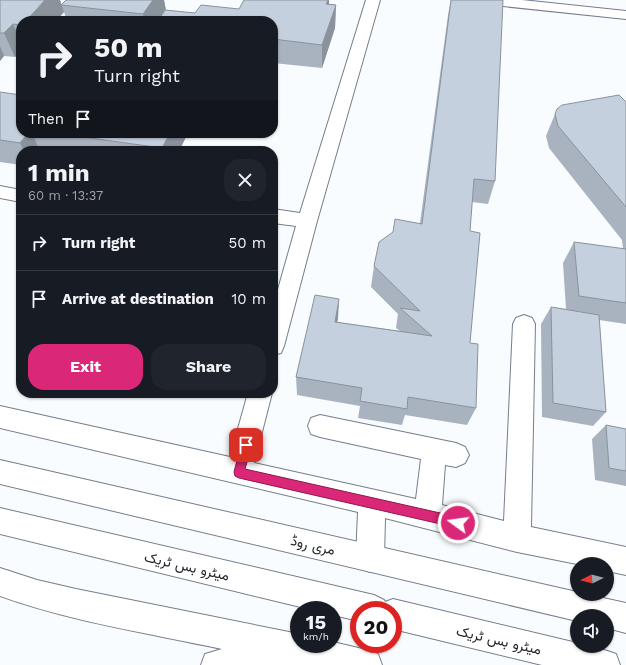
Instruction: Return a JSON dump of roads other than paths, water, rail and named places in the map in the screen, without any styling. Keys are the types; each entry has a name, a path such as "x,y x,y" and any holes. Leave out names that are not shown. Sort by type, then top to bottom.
{"main road":[{"path":"278,328 307,221 356,62 373,0"},
{"path":"483,0 620,15"},
{"path":"612,0 620,15"},
{"path":"0,192 16,195"},
{"path":"278,217 307,221"},
{"path":"517,538 524,324"},
{"path":"239,472 259,398"},
{"path":"0,417 428,515 517,538 626,561"},
{"path":"320,426 445,452 428,515"},
{"name":"مری روڈ","path":"0,472 626,618"},
{"path":"370,558 372,503"},
{"name":"میٹرو بس ٹریک","path":"0,521 350,604"},
{"path":"0,582 26,592 83,605 290,647"},
{"name":"میٹرو بس ٹریک","path":"402,616 605,665"},
{"path":"216,665 290,651"},
{"path":"317,653 367,665"}]}
